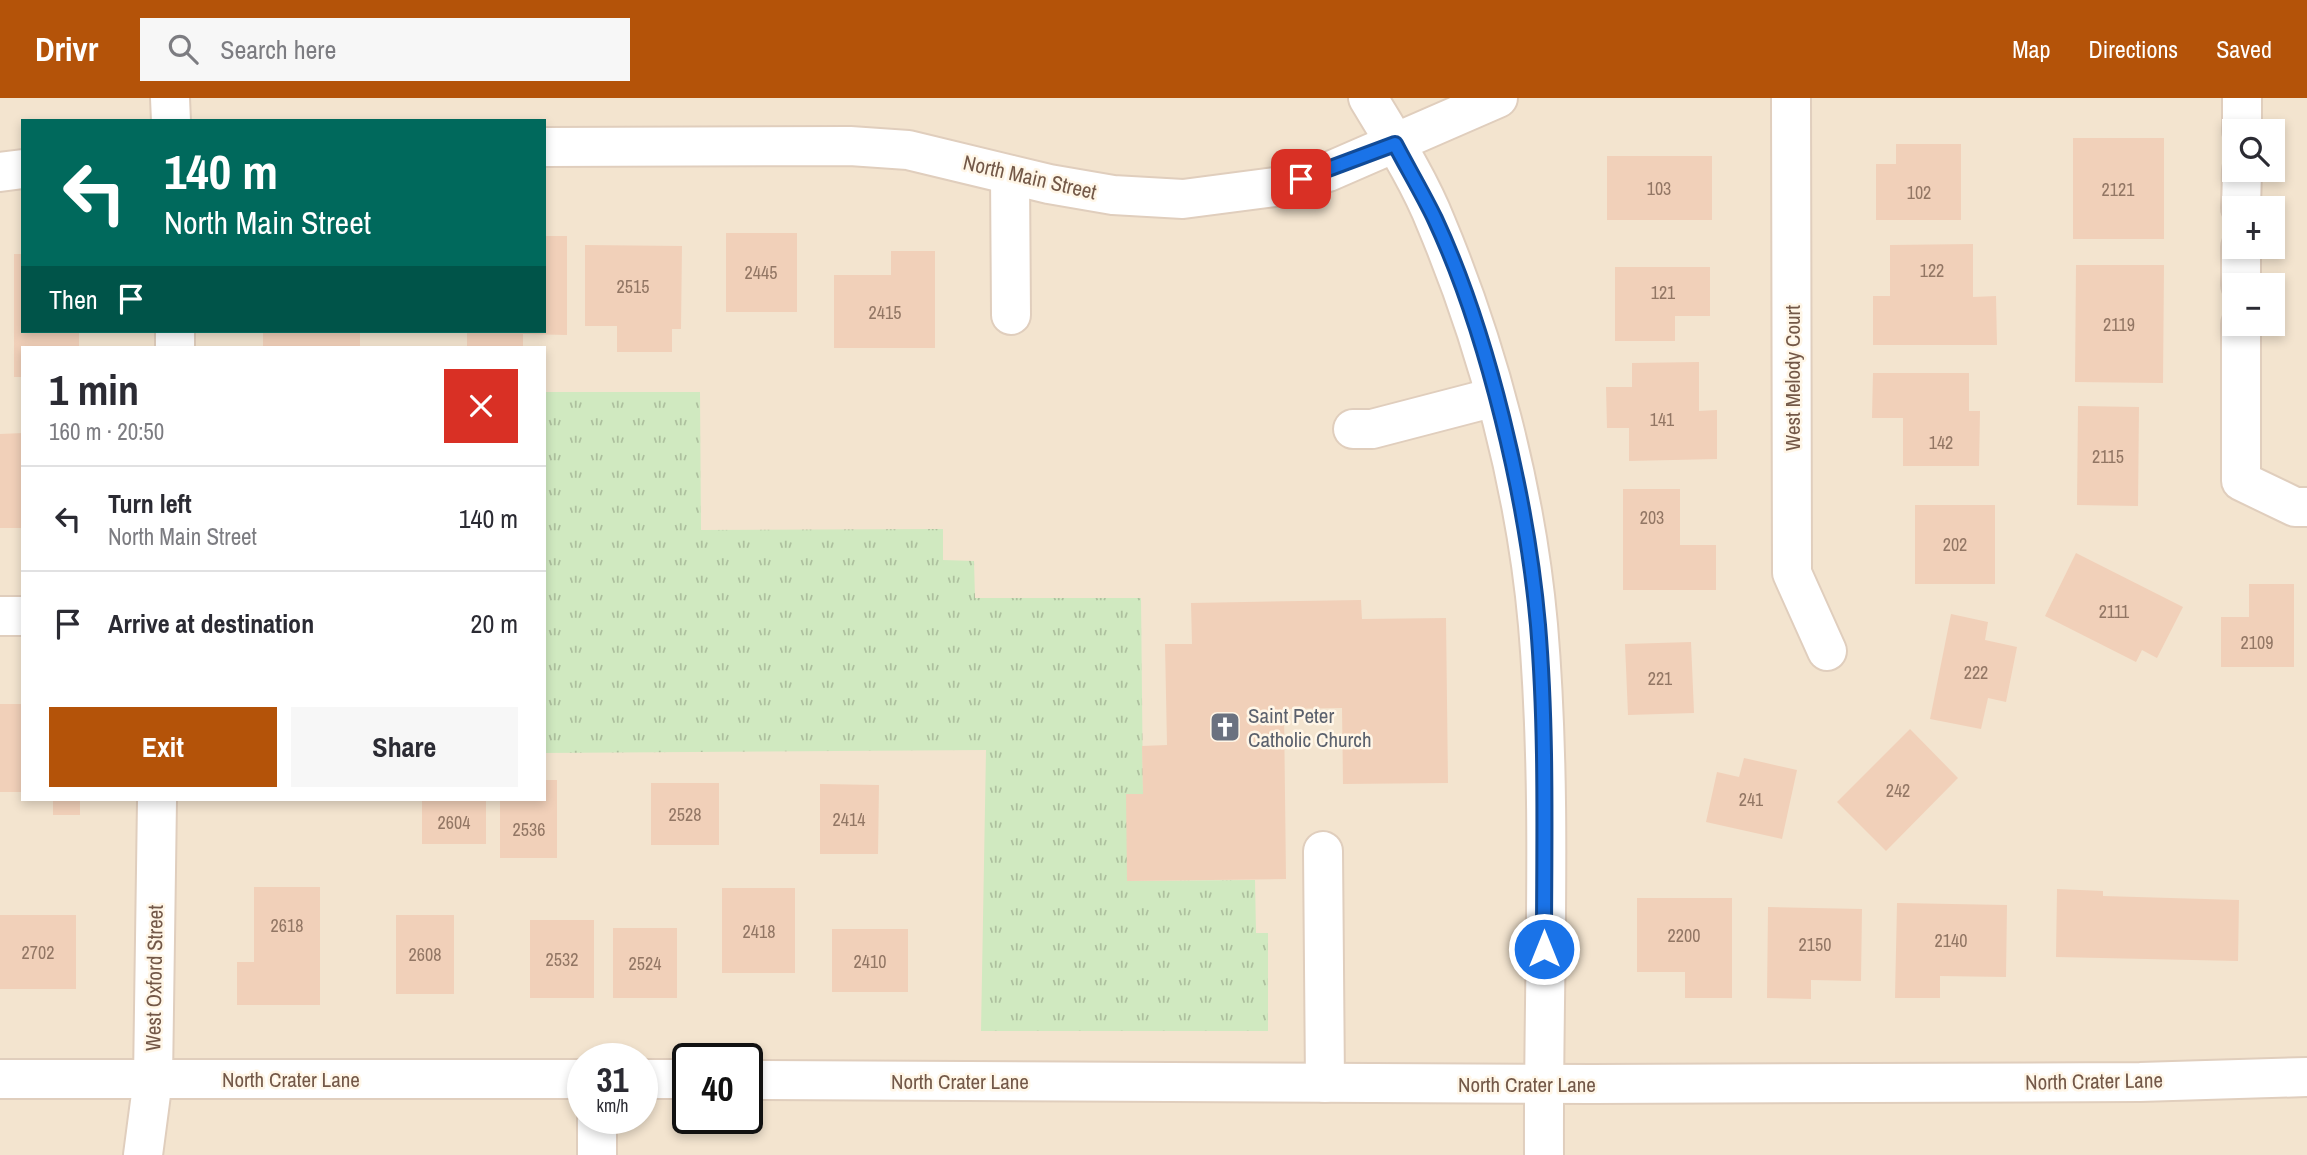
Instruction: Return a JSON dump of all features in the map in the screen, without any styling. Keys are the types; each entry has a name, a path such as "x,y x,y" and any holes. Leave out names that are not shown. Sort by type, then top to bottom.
{"street":[{"path":"170,98 171,119"},
{"path":"1368,98 1436,220 1483,347 1519,499 1538,622 1544,728 1545,1155"},
{"name":"North Main Street","path":"546,147 850,146 908,150 1010,175 1113,195 1183,199 1275,187 1328,172 1497,98"},
{"name":"West Melody Court","path":"1791,98 1792,573 1826,651"},
{"path":"2242,98 2242,119"},
{"path":"0,172 21,169"},
{"path":"1010,175 1012,314"},
{"path":"2241,336 2241,481 2295,507 2307,507"},
{"path":"1353,429 1372,429 1495,397"},
{"path":"0,616 21,615"},
{"name":"West Oxford Street","path":"143,1155 153,1079 157,801"},
{"path":"1322,851 1325,1083"},
{"name":"North Crater Lane","path":"763,1080 1544,1084 2140,1082 2307,1077"},
{"name":"North Crater Lane","path":"0,1079 567,1079"},
{"path":"597,1134 597,1155"}],"shaded area":[{"path":"0,98 2307,98 2307,1155 0,1155"}],"green space":[{"path":"546,392 700,392 701,530 943,529 943,560 974,561 975,598 1141,598 1143,794 1127,881 1255,880 1256,933 1268,933 1268,1031 981,1031 986,750 546,753"}],"building":[{"path":"2073,138 2164,138 2164,239 2073,239"},
{"path":"1896,144 1961,144 1961,220 1876,220 1876,164 1896,164"},
{"path":"1607,156 1712,156 1712,220 1607,220"},
{"path":"726,233 797,233 797,312 726,312"},
{"path":"546,236 567,236 567,335 523,334 523,346 467,346 467,333 546,333"},
{"path":"1973,244 1973,297 1996,296 1997,345 1873,345 1873,296 1890,296 1890,245"},
{"path":"585,245 682,246 681,329 672,329 672,352 617,352 617,326 585,326"},
{"path":"891,251 935,251 935,348 834,348 834,275 891,275"},
{"path":"14,254 21,254 21,333 79,333 79,346 21,346 21,377 14,377"},
{"path":"2076,265 2164,265 2163,383 2075,382"},
{"path":"1615,267 1710,267 1710,316 1675,316 1675,341 1615,341"},
{"path":"263,333 360,333 360,346 263,346"},
{"path":"1699,362 1699,411 1717,410 1717,459 1629,461 1629,428 1607,428 1606,387 1632,387 1632,363"},
{"path":"1873,373 1969,373 1969,411 1980,411 1979,466 1903,466 1903,418 1872,418"},
{"path":"2078,406 2139,407 2138,506 2077,505"},
{"path":"21,433 21,528 0,528 0,434"},
{"path":"1623,489 1680,489 1680,545 1716,545 1716,590 1623,590"},
{"path":"1915,505 1995,505 1995,584 1915,584"},
{"path":"2076,553 2183,607 2157,658 2142,650 2136,662 2045,616"},
{"path":"2249,584 2294,584 2294,667 2221,667 2221,617 2249,617"},
{"name":"Saint Peter Catholic Church","path":"1361,600 1362,619 1446,618 1448,783 1343,784 1342,708 1284,709 1286,879 1127,881 1126,794 1143,794 1142,746 1167,745 1165,644 1192,644 1191,603"},
{"path":"1951,614 1988,622 1985,640 2017,647 2006,702 1988,698 1981,729 1930,719"},
{"path":"1691,642 1694,713 1628,715 1625,644"},
{"path":"0,704 21,704 21,792 0,792"},
{"path":"1910,729 1958,778 1886,851 1837,802"},
{"path":"1744,758 1797,770 1782,839 1706,822 1717,772 1739,777"},
{"path":"546,780 557,780 557,858 500,858 500,801 546,801"},
{"path":"651,783 719,783 719,845 651,845"},
{"path":"820,784 879,785 878,854 820,854"},
{"path":"53,801 80,801 80,815 53,815"},
{"path":"422,801 486,801 486,844 422,844"},
{"path":"254,887 320,887 320,1005 237,1005 237,962 254,962"},
{"path":"722,888 795,888 795,973 722,973"},
{"path":"2057,889 2103,891 2103,896 2239,900 2238,961 2056,957"},
{"path":"1637,898 1732,898 1732,998 1685,998 1685,972 1637,972"},
{"path":"1897,903 2007,905 2006,977 1940,976 1940,998 1895,998"},
{"path":"1768,907 1862,909 1861,981 1811,980 1811,999 1767,998"},
{"path":"0,915 76,915 76,989 0,989"},
{"path":"396,915 454,915 454,994 396,994"},
{"path":"530,920 594,920 594,998 530,998"},
{"path":"613,928 677,928 677,998 613,998"},
{"path":"832,929 908,929 908,992 832,992"}],"place":[{"name":"Saint Peter Catholic Church","path":"1225,727"}],"route":[{"path":"1301,179 1328,172 1395,144 1436,220 1483,347 1519,499 1538,622 1544,714 1544,949"}]}
